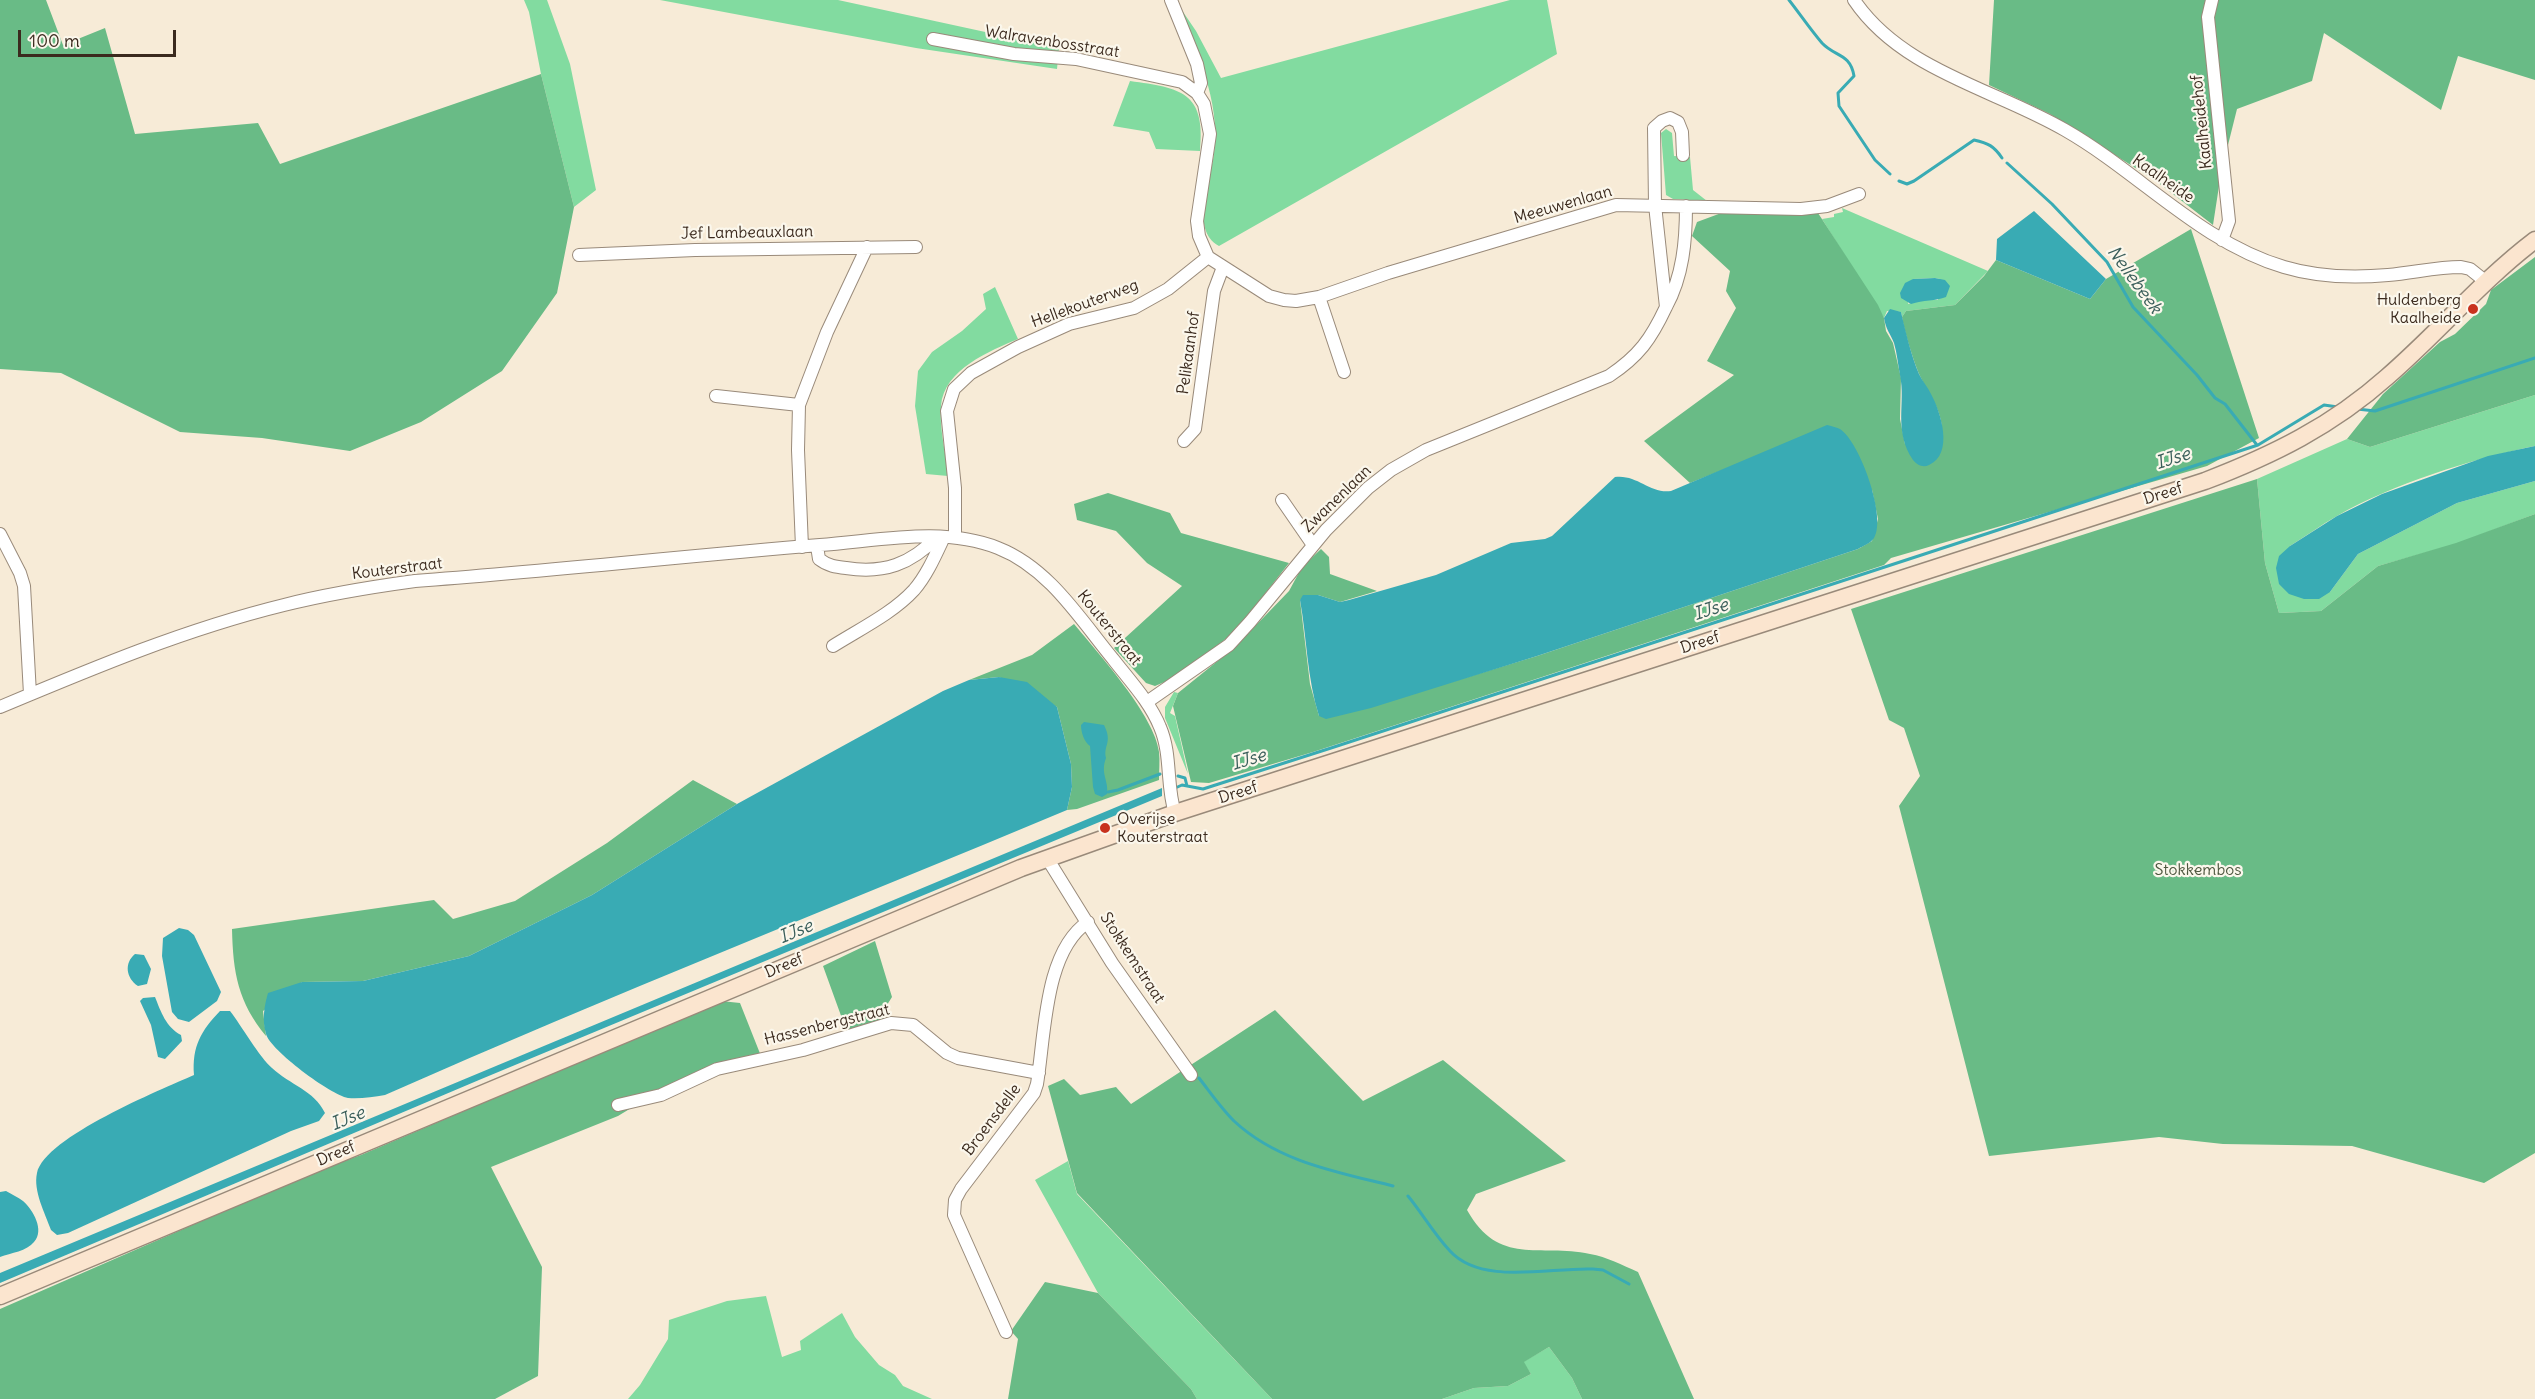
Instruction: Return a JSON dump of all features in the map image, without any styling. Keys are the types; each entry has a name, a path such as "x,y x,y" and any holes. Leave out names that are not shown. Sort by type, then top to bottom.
{"main road":[{"name":"Dreef","path":"0,1296 1047,858 1175,813 2205,481 2258,461 2285,448 2336,417 2387,378 2485,282 2535,240"}],"street":[{"path":"1171,0 1197,64 1201,83 1197,93 1208,118 1210,134 1197,221 1199,237 1208,257"},
{"name":"Kaalheide","path":"1854,0 1873,23 1920,59 2067,131 2222,240 2252,255 2285,268 2343,276 2388,275 2461,267 2470,269 2485,282"},
{"name":"Kaalheidehof","path":"2212,0 2208,17 2229,221 2222,240"},
{"name":"Walravenbosstraat","path":"933,39 1014,54 1076,59 1182,82 1197,93"},
{"path":"1666,307 1655,204 1654,128 1662,121 1670,118 1678,122 1683,155"},
{"name":"Meeuwenlaan","path":"1208,257 1240,276 1254,289 1269,296 1296,301 1319,297 1388,273 1616,205 1655,204 1801,209 1827,206 1859,194"},
{"name":"Zwanenlaan","path":"1147,702 1228,645 1250,622 1313,545 1368,488 1391,471 1426,450 1609,376 1629,362 1644,347 1678,284 1686,206"},
{"path":"802,546 798,450 799,405 827,332 867,247"},
{"name":"Jef Lambeauxlaan","path":"579,255 695,250 916,247"},
{"name":"Hellekouterweg","path":"945,537 955,488 947,411 954,389 971,373 1018,347 1069,324 1134,308 1168,289 1208,257"},
{"name":"Pelikaanhof","path":"1184,441 1196,429 1214,291 1223,267"},
{"path":"1319,297 1344,372"},
{"path":"716,396 799,405"},
{"path":"1281,500 1313,545"},
{"path":"0,534 20,573 24,586 30,694"},
{"path":"817,546 819,559 826,564 855,570 876,570 896,567 945,537"},
{"path":"833,646 875,620 914,589 945,537"},
{"name":"Kouterstraat","path":"0,706 163,642 283,605 358,589 415,581 802,546 945,537 969,539 1004,550 1044,578 1080,618 1147,702 1161,728 1175,813"},
{"name":"Stokkemstraat","path":"1047,858 1112,963 1191,1075"},
{"name":"Broensdelle","path":"1006,1332 954,1215 953,1207 961,1190 1034,1093 1057,967 1064,949 1078,929 1088,922"},
{"name":"Hassenbergstraat","path":"618,1105 660,1095 717,1069 803,1050 891,1023 913,1025 947,1053 958,1058 1039,1073"}],"green space":[{"path":"0,0 46,0 63,45 105,28 135,134 258,123 280,164 541,74 574,207 557,293 502,371 421,422 350,451 262,438 180,432 61,373 0,369"},
{"path":"524,0 547,0 570,64 596,190 574,207 541,74 529,12"},
{"path":"660,0 838,0 1059,48 1057,69 916,48"},
{"path":"1510,0 1547,0 1557,54 1219,246 1210,238 1203,216 1214,153 1214,114 1199,58 1177,3 1196,31 1221,78"},
{"path":"1994,0 2535,0 2535,80 2458,56 2441,110 2324,33 2312,81 2237,109 2221,173 2213,225 2156,181 2050,114 1989,85"},
{"path":"1130,81 1163,87 1186,96 1194,105 1199,116 1200,151 1156,149 1149,132 1113,126"},
{"path":"1666,129 1672,133 1674,156 1690,157 1693,190 1707,201 1673,199 1666,195 1661,133"},
{"path":"1842,208 1988,271 1955,305 1906,311 1902,317 1901,312 1887,311 1884,318 1822,219 1834,217 1834,214 1843,212","holes":["1913,279 1940,279 1938,300 1924,299 1908,304"]},
{"path":"1724,212 1818,213 1878,305 1884,318 1886,331 1893,343 1901,378 1900,419 1905,444 1942,427 1936,407 1915,363 1902,317 1906,311 1955,305 1984,276 1996,260 2090,299 2106,279 2191,229 2259,438 2207,466 1891,558 1884,565 1313,752 1209,783 1191,782 1173,706 1178,693 1230,651 1263,618 1289,591 1302,567 1321,549 1329,557 1330,574 1377,591 1340,602 1318,595 1300,600 1310,684 1319,716 1402,697 1537,656 1858,549 1872,541 1878,519 1872,490 1750,459 1690,483 1644,441 1734,375 1707,361 1736,308 1726,291 1730,271 1692,236 1697,222"},
{"path":"2535,257 2535,395 2370,447 2347,439 2383,394 2440,342 2455,334 2486,304 2491,290"},
{"path":"995,287 1018,339 970,363 950,382 941,406 948,476 926,474 915,406 918,371 932,352 962,331 986,309 983,294"},
{"path":"2535,395 2535,446 2459,465 2382,493 2331,519 2290,546 2330,592 2358,554 2457,503 2535,481 2535,514 2456,544 2378,566 2321,611 2279,613 2265,563 2257,479 2347,439 2370,447"},
{"name":"Stokkembos","path":"2257,479 2265,563 2279,613 2321,611 2378,566 2456,543 2535,514 2535,1153 2484,1183 2352,1146 2223,1144 2159,1137 1989,1156 1899,806 1920,776 1904,728 1889,720 1851,609"},
{"path":"1108,493 1170,513 1181,533 1289,563 1235,632 1174,678 1155,686 1146,683 1114,648 1182,586 1147,563 1116,531 1077,520 1074,504"},
{"path":"1074,624 1124,685 1147,721 1159,752 1159,780 1077,809 1067,810 1072,787 1071,764 1057,707 999,677 969,680 1032,655"},
{"path":"1174,692 1178,693 1170,713 1175,716 1188,774 1165,718 1165,707"},
{"path":"693,780 737,804 592,895 469,956 363,981 302,982 263,1011 266,1036 249,1011 236,973 232,929 434,900 453,919 515,901 607,843"},
{"path":"875,941 892,997 880,1016 886,1021 848,1035 823,966"},
{"path":"721,1001 740,1003 761,1056 651,1096 618,1116 491,1167 542,1267 538,1376 495,1399 0,1399 0,1309 316,1171 361,1155"},
{"path":"1275,1010 1363,1101 1443,1060 1566,1161 1476,1194 1467,1210 1479,1228 1507,1246 1590,1254 1638,1272 1694,1399 1582,1399 1572,1378 1549,1347 1524,1362 1531,1374 1508,1386 1474,1388 1442,1399 1272,1399 1077,1193 1048,1086 1064,1079 1080,1095 1116,1087 1131,1104"},
{"path":"1068,1161 1077,1194 1272,1399 1197,1399 1191,1389 1098,1293 1035,1180"},
{"path":"1045,1282 1098,1293 1191,1389 1197,1399 1008,1399 1018,1339 1011,1331"},
{"path":"766,1296 782,1357 801,1350 800,1341 842,1313 855,1337 879,1365 895,1375 903,1386 932,1399 628,1399 640,1385 668,1339 669,1320 727,1301"},
{"path":"1549,1347 1572,1378 1582,1399 1442,1399 1474,1388 1508,1386 1531,1374 1523,1362"}],"water":[{"path":"2034,211 2106,279 2090,299 1996,260 1997,239"},
{"path":"1913,279 1945,280 1950,286 1946,297 1911,304 1901,298 1900,293 1905,283"},
{"path":"1890,309 1901,312 1916,367 1930,391 1941,421 1943,442 1941,452 1937,460 1927,466 1920,466 1913,460 1903,438 1897,355 1884,318"},
{"path":"1827,425 1840,429 1848,437 1856,449 1869,481 1877,514 1877,528 1874,538 1867,544 1858,549 1537,656 1371,708 1326,719 1319,716 1312,687 1300,600 1303,595 1318,595 1340,602 1436,575 1511,543 1552,536 1615,477 1630,478 1656,490 1671,491"},
{"path":"2535,446 2535,481 2457,503 2358,554 2330,592 2319,599 2304,599 2289,594 2279,584 2276,568 2279,556 2290,546 2337,516 2382,494 2488,456"},
{"path":"999,677 1027,682 1057,707 1071,764 1072,787 1067,810 640,986 385,1095 348,1098 340,1095 316,1081 289,1060 266,1034 264,1014 268,993 302,982 363,981 469,956 592,895 737,804 943,691 969,680"},
{"path":"1084,722 1104,725 1107,731 1104,773 1107,794 1102,797 1095,794 1093,787 1090,746 1081,728"},
{"path":"1162,788 1162,796 479,1080 0,1283 0,1273"},
{"path":"179,928 188,930 194,935 221,992 217,1001 189,1022 178,1019 172,1012 162,956 163,938"},
{"path":"135,954 144,955 151,969 147,984 138,986 129,975 129,962"},
{"path":"155,997 165,1019 171,1028 181,1035 182,1041 165,1059 158,1057 151,1025 140,1001 143,998"},
{"path":"220,1011 230,1011 267,1063 315,1099 325,1113 319,1121 291,1131 68,1233 57,1235 51,1230 37,1187 37,1173 45,1159 81,1130 131,1103 194,1075 196,1047 203,1032"},
{"path":"6,1191 27,1205 34,1215 38,1232 34,1242 27,1248 0,1257 0,1192"}],"waterway":[{"name":"Nellebeek","path":"1789,0 1822,43 1849,63 1854,76 1838,93 1839,106 1875,160 1890,174"},
{"name":"Nellebeek","path":"1899,181 1907,184 1914,181 1974,140 1990,146 2002,158"},
{"name":"Nellebeek","path":"2007,163 2052,204 2107,262 2133,307 2197,375 2215,398 2225,404 2257,445"},
{"name":"IJse","path":"2357,409 2375,411 2535,358"},
{"name":"IJse","path":"1173,789 1182,785 1203,789 2258,445 2324,405 2338,407"},
{"path":"1108,792 1160,774"},
{"path":"1178,776 1185,778 1187,786"},
{"path":"1199,1078 1234,1121 1251,1135 1270,1146 1309,1164 1393,1186"},
{"path":"1408,1196 1450,1251 1464,1262 1498,1272 1603,1270 1629,1284"}],"place":[{"name":"Huldenberg Kaalheide","path":"2473,309"},
{"name":"Overijse Kouterstraat","path":"1105,828"}]}
